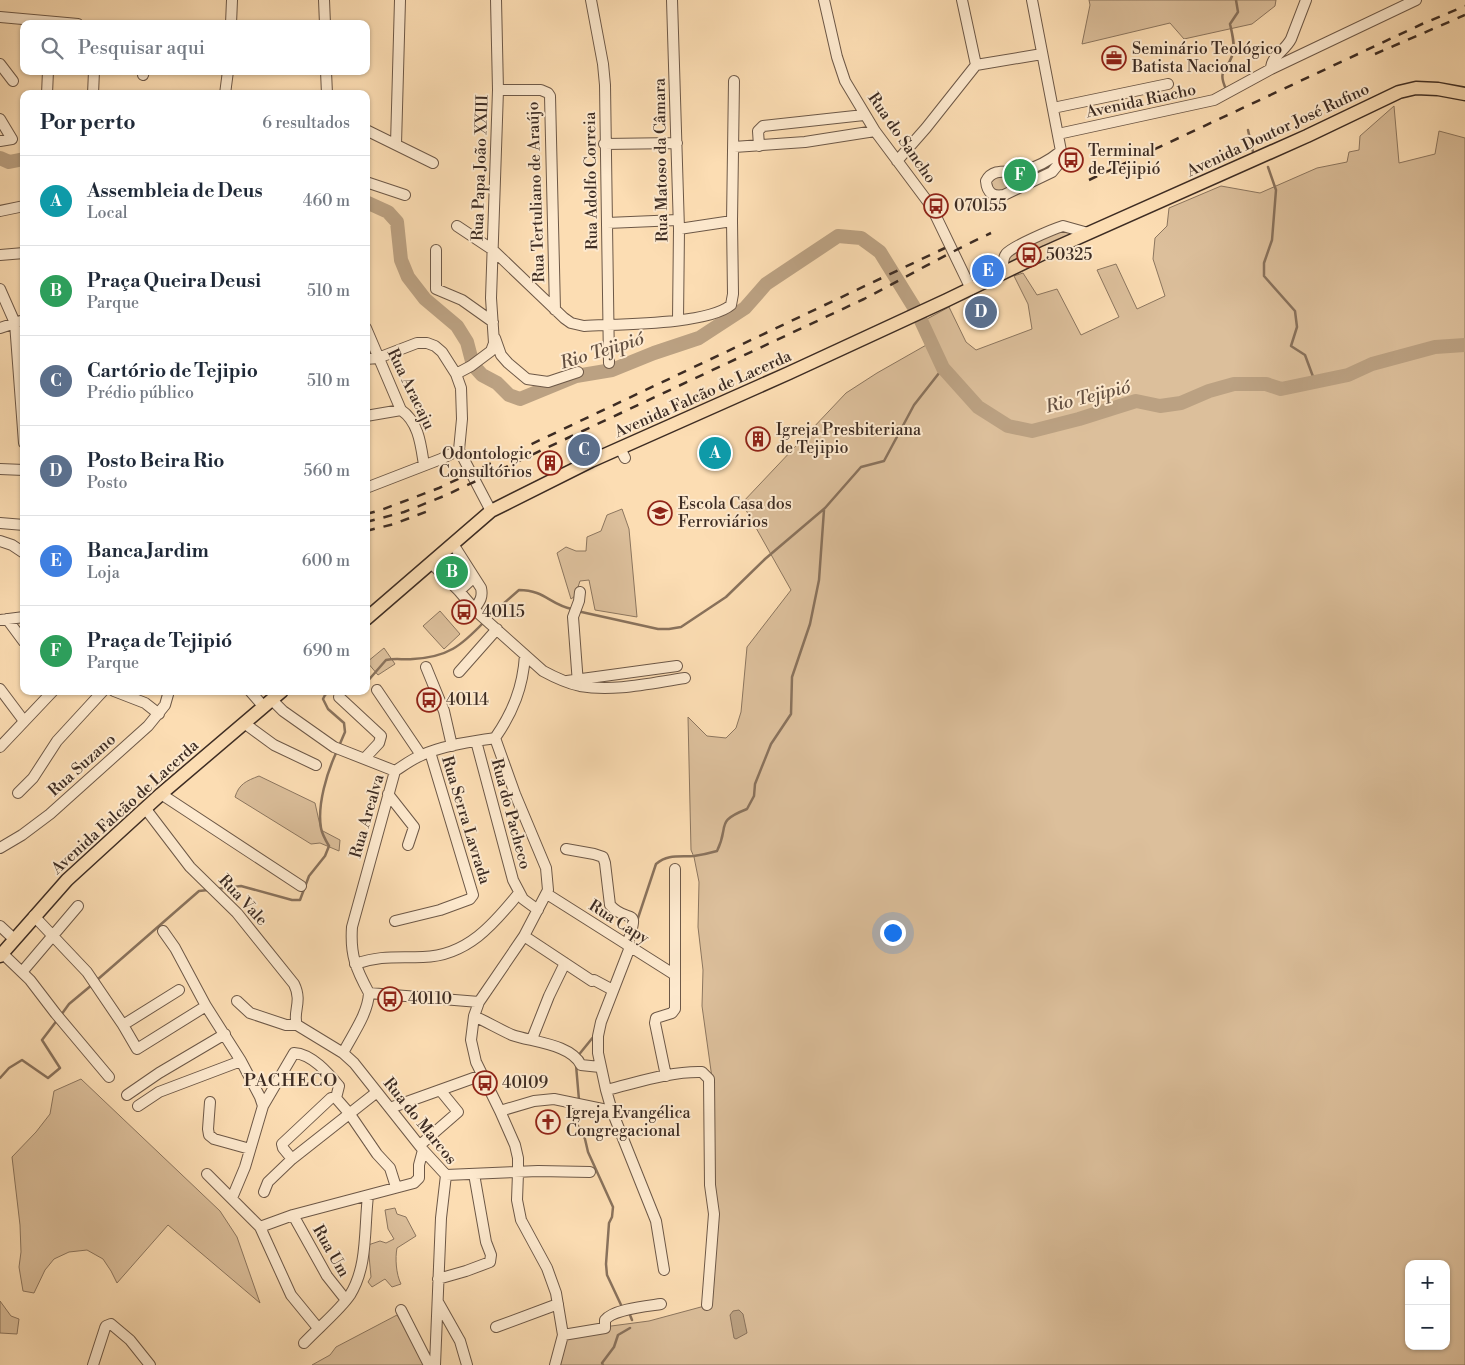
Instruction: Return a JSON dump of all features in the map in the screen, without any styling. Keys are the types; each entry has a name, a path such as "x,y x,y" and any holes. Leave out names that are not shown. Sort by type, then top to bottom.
{"main road":[{"name":"Avenida Doutor José Rufino","path":"947,300 1088,233 1307,136 1402,90 1416,88 1465,94"},
{"name":"Avenida Falcão de Lacerda","path":"370,616 491,511 622,453 947,300"},
{"name":"Avenida Falcão de Lacerda","path":"1,954 67,880 160,794 277,695"}],"street":[{"path":"231,20 232,0"},
{"path":"324,0 325,20"},
{"path":"396,144 400,0"},
{"name":"Rua Papa João XXIII","path":"456,374 471,366 491,351 494,337 491,298 498,90 496,0"},
{"name":"Rua Adolfo Correia","path":"591,0 605,85 604,144 609,363"},
{"name":"Rua Matoso da Câmara","path":"672,0 677,143 678,320"},
{"name":"Rua do Sancho","path":"824,0 841,70 874,131 931,206 971,289"},
{"path":"962,0 976,65"},
{"path":"1032,0 1058,134 1061,151 1061,161 1056,168 1004,195 996,196 986,187 986,182 992,174 1033,168 1061,151"},
{"path":"1271,69 1273,59 1288,46 1306,0"},
{"name":"Avenida Riacho","path":"1058,134 1205,103 1222,97 1271,69 1396,4 1416,0"},
{"path":"0,17 29,20"},
{"path":"897,161 976,65 1042,54"},
{"path":"0,64 13,81"},
{"path":"47,90 48,75"},
{"path":"92,90 94,75"},
{"path":"226,90 227,75"},
{"path":"326,75 327,90"},
{"path":"457,226 493,250 555,310 564,318 576,324 678,320 703,317 719,312 731,305 733,294 734,82"},
{"path":"1053,108 1168,84"},
{"name":"Rua Tertuliano de Araújo","path":"498,90 541,90 550,96 555,310"},
{"path":"759,146 758,131 763,126 864,115"},
{"path":"0,119 12,138 0,141"},
{"path":"734,147 805,142 874,131"},
{"path":"370,132 433,163"},
{"path":"604,144 677,143"},
{"path":"370,183 405,195"},
{"path":"0,211 20,207"},
{"path":"607,222 678,224 732,221"},
{"path":"1003,274 1004,259 1008,252 1032,239 1063,226 1088,233"},
{"path":"436,250 436,289 462,300 493,322"},
{"path":"0,255 20,253"},
{"path":"0,289 19,321 20,340"},
{"path":"0,328 19,321"},
{"name":"Rua Papa João XXIII","path":"494,337 501,355 527,379 548,382 578,372"},
{"name":"Rua Aracaju","path":"370,338 401,410 414,425 422,448 424,465"},
{"path":"370,359 378,358 417,344 427,343 436,346 442,352 456,374 462,388 459,450 491,511"},
{"path":"370,415 401,410"},
{"path":"370,486 441,459 459,450"},
{"path":"0,469 20,470"},
{"path":"0,523 20,525"},
{"path":"0,540 20,550"},
{"path":"453,544 481,588 483,594 476,610"},
{"path":"431,563 476,610 543,671 574,682 604,687 685,678"},
{"path":"459,591 474,577"},
{"path":"574,682 576,609 580,592"},
{"path":"4,620 20,618"},
{"path":"4,620 20,638"},
{"path":"459,672 493,626"},
{"path":"526,655 518,696 506,722 494,738 514,794 546,868 548,882 546,894 524,936 479,1002 474,1016 471,1040 472,1050 482,1075 515,1145 518,1158 517,1200 521,1220 553,1282 563,1335 555,1365"},
{"path":"426,666 444,711 452,746"},
{"path":"574,682 678,666"},
{"path":"0,689 24,721"},
{"name":"Rua Serra Lavrada","path":"377,690 426,753 452,822 460,855 473,893 472,897 440,910 395,921"},
{"path":"0,747 49,695"},
{"path":"18,793 33,778 57,741 99,695"},
{"path":"124,695 145,703 159,714"},
{"name":"Rua Suzano","path":"0,848 50,814 105,766 159,714 165,705 168,695"},
{"path":"256,695 338,749 395,771"},
{"path":"340,697 381,736 379,743 365,758"},
{"path":"244,723 274,746 316,765"},
{"name":"Rua Arealva","path":"369,994 355,964 351,945 352,926 395,771 426,753 494,738"},
{"name":"Rua do Pacheco","path":"476,741 513,880 519,893"},
{"path":"160,794 301,886"},
{"path":"388,794 414,827 408,845"},
{"name":"Rua Vale","path":"145,808 190,867 214,888 253,932 294,984 299,996 296,1023"},
{"path":"566,849 603,857 610,905 634,920 629,946 601,1022 598,1036 600,1068 612,1110 656,1221 664,1270"},
{"path":"666,1076 655,1020 675,1011 675,868"},
{"path":"355,964 372,958 428,957 452,952 485,931 519,893 523,899 538,910"},
{"name":"Rua Capy","path":"546,894 675,975"},
{"path":"22,972 78,906"},
{"path":"34,916 75,958 93,981 137,1049 206,1006"},
{"path":"0,926 14,939"},
{"path":"163,931 175,948 206,1006 241,1061 263,1106"},
{"path":"524,936 592,981 594,980 609,988"},
{"path":"1,954 22,972 109,1077"},
{"path":"532,1039 549,996 565,963"},
{"path":"123,1025 179,990"},
{"path":"237,1001 250,1013 286,1025 296,1023 343,1052 366,1007 369,994 479,1002"},
{"path":"474,1016 514,1035 532,1039 575,1056 581,1065 600,1068"},
{"path":"127,1095 225,1034"},
{"name":"Rua do Marcos","path":"343,1052 360,1070 421,1148 446,1175 441,1218 435,1365"},
{"path":"232,1198 245,1167 263,1106 294,1053 299,1053 321,1066 339,1086 335,1097 302,1123 282,1144 283,1148 292,1158"},
{"path":"138,1106 159,1092 241,1061"},
{"path":"606,1090 666,1076 702,1072 709,1079 710,1185 714,1214 707,1305"},
{"path":"390,1108 482,1075"},
{"path":"260,1227 293,1216 414,1183 418,1180 421,1148 458,1112 440,1090"},
{"path":"264,1192 268,1182 292,1158 377,1092"},
{"path":"335,1097 350,1113 368,1143 390,1168 396,1188"},
{"path":"500,1111 534,1101 554,1099 612,1110"},
{"path":"210,1102 208,1132 211,1137 250,1148"},
{"path":"446,1175 538,1171 590,1172"},
{"path":"207,1174 260,1227 291,1295 318,1328"},
{"path":"438,1279 490,1262 491,1255 484,1233 474,1174"},
{"path":"304,1343 346,1300 359,1276 363,1261 368,1196"},
{"name":"Rua Um","path":"293,1216 327,1276 346,1300"},
{"path":"438,1301 460,1342 467,1365"},
{"path":"496,1326 558,1304"},
{"path":"563,1335 606,1328 605,1320 609,1316 661,1304"},
{"path":"401,1310 429,1365"},
{"path":"93,1365 105,1328 111,1324 130,1340 150,1365"}],"shaded area":[{"path":"1089,0 1276,0 1275,6 1252,24 1184,39 1170,23 1082,44 1090,5"},
{"path":"1394,106 1399,163 1435,154 1439,131 1465,138 1465,1365 558,1365 566,1332 649,1321 712,1304 712,1078 702,1006 703,970 698,927 699,882 691,850 688,717 707,736 726,738 736,728 741,712 747,647 791,590 742,503 846,393 928,344 927,319 949,307 966,342 976,350 1032,329 1028,304 1014,276 1023,273 1037,295 1057,289 1081,335 1119,317 1097,270 1116,264 1137,309 1165,296 1153,259 1155,238 1167,226 1169,208 1221,186 1260,193 1317,168 1347,162 1349,152 1359,150 1360,136"},
{"path":"1062,153 1062,162 1026,187 991,192 988,177 1013,171"},
{"path":"1063,226 1081,233 1004,266 1005,257"},
{"path":"622,509 629,529 637,617 595,610 589,580 580,581 575,596 571,599 557,553 566,547 576,551 586,551 587,537 601,531 607,515"},
{"path":"448,560 452,560 462,573 461,578 456,583 442,569 442,565"},
{"path":"440,611 460,634 444,649 423,626"},
{"path":"384,648 395,664 378,675 370,666 370,660"},
{"path":"259,776 315,803 321,830 340,840 339,851 320,843 311,844 235,797 244,784"},
{"path":"81,1079 220,1211 237,1237 260,1303 168,1225 117,1283 103,1259 87,1250 69,1252 54,1259 45,1270 34,1293 23,1291 19,1267 21,1252 20,1225 12,1157 50,1114 54,1091"},
{"path":"395,1208 397,1214 406,1217 416,1236 397,1248 396,1266 401,1284 392,1287 385,1279 372,1287 368,1282 371,1277 368,1245 380,1241 386,1243 394,1239 388,1229 385,1210"},
{"path":"0,1301 11,1316 19,1319 17,1334 0,1333"},
{"path":"739,1310 743,1314 747,1333 736,1339 734,1338 730,1315 733,1311"},
{"path":"397,1315 425,1365 312,1365 330,1355 336,1347"}],"waterway":[{"path":"1226,89 1222,78 1234,48 1230,24 1238,12 1236,0"},
{"path":"1248,130 1253,152"},
{"name":"Rio Tejipió","path":"0,158 9,162 20,160"},
{"path":"1268,167 1276,190 1272,240 1264,263 1264,276 1295,311 1297,327 1291,346 1305,355 1315,382"},
{"name":"Rio Tejipió","path":"370,204 388,212 397,222 401,260 408,277 425,299 457,326 467,342 473,365 482,375 497,383 509,395 520,399 576,376 612,370 699,338 745,308 766,284 838,236 861,238 880,252 917,312 943,368 978,407 1008,426 1032,431 1136,401 1160,406 1181,403 1209,391 1234,384 1266,384 1281,389 1348,375 1372,364 1435,347 1465,345"},
{"path":"577,611 658,629 681,627 726,597 765,559 825,508 861,467 884,461 914,405 943,368"},
{"path":"637,921 656,864 669,857 694,856 717,851 726,821 747,809 754,796 755,784 771,744 791,714 792,677 810,624 819,580 824,510"},
{"path":"487,618 519,590 535,592 564,607 572,609"},
{"path":"370,678 386,660 425,658 445,653 461,644 484,622"},
{"path":"325,695 323,699 328,709 344,723 345,732 339,746"},
{"path":"216,889 241,886 292,900 300,900 309,876 325,856 329,846 322,830 320,809 326,779 337,751"},
{"path":"97,980 199,891 208,890"},
{"path":"61,1015 69,1004 93,984"},
{"path":"0,1078 9,1068 22,1060 48,1078 60,1068 42,1040 58,1019"},
{"path":"577,1057 594,1036"},
{"path":"576,1065 579,1100"},
{"path":"577,1107 575,1114 576,1122 613,1207 609,1223 606,1264 607,1275 622,1307"},
{"path":"630,1315 632,1320"},
{"path":"603,1365 602,1363 614,1347 618,1335 630,1328"}],"railway":[{"path":"1089,180 1422,24 1465,6"},
{"path":"1375,54 1465,15"},
{"path":"370,521 404,512 444,496 864,299 991,233"},
{"path":"370,513 439,488 945,248"},
{"path":"370,530 394,524 428,511"}],"place":[{"name":"Seminário Teológico Batista Nacional","path":"1114,58"},
{"name":"Terminal de Tejipió","path":"1071,160"},
{"name":"Praça de Tejipió","path":"1020,175"},
{"name":"070155","path":"936,206"},
{"name":"50325","path":"1029,255"},
{"name":"Banca Jardim","path":"988,271"},
{"name":"Posto Beira Rio","path":"981,312"},
{"name":"Igreja Presbiteriana de Tejipio","path":"758,439"},
{"name":"Cartório de Tejipio","path":"584,450"},
{"name":"Assembleia de Deus","path":"715,453"},
{"name":"Odontologic Consultórios","path":"550,463"},
{"name":"Escola Casa dos Ferroviários","path":"660,513"},
{"name":"Praça Queira Deusi","path":"452,572"},
{"name":"40115","path":"464,612"},
{"name":"40114","path":"429,700"},
{"name":"40110","path":"390,999"},
{"name":"40109","path":"485,1083"},
{"name":"Igreja Evangélica Congregacional","path":"548,1122"}],"district":[{"name":"PACHECO","path":"291,1080"}]}
